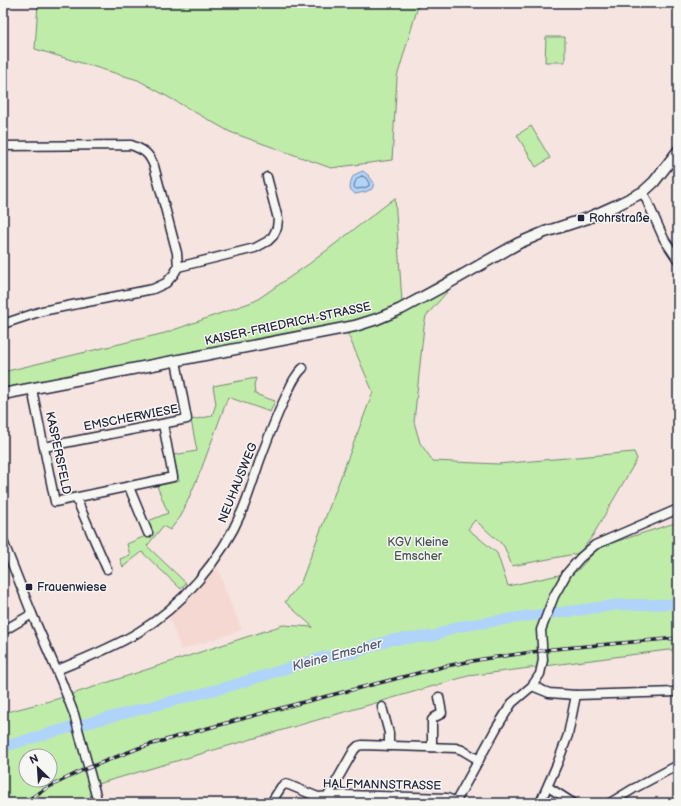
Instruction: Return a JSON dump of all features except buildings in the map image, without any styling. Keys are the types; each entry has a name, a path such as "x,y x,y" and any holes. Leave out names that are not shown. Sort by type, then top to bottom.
{"main road":[{"name":"KAISER-FRIEDRICH-STRASSE","path":"3,394 355,326 377,319 401,309 432,293 519,243 545,232 588,218 643,192 654,182 678,151"}],"street":[{"path":"3,146 131,145 142,149 154,166 177,253 178,267 174,274 166,282 153,289 42,311 3,324"},
{"path":"178,267 255,248 268,241 273,236 277,228 278,219 267,176"},
{"path":"643,192 664,239 678,260"},
{"name":"EMSCHERWIESE","path":"44,447 187,419 176,361"},
{"name":"NEUHAUSWEG","path":"57,670 109,648 136,634 162,616 183,596 209,566 228,538 242,511 276,417 292,382 304,368"},
{"name":"KASPERSFELD","path":"32,389 55,502 173,478 163,424"},
{"path":"129,487 148,533"},
{"name":"KASPERSFELD","path":"76,498 106,569"},
{"path":"456,802 497,727 512,703 532,686 540,674 543,660 541,630 554,596 567,573 580,558 595,545 678,509"},
{"path":"3,541 74,714 98,803"},
{"path":"3,631 32,614"},
{"path":"532,686 549,693 576,695 678,692"},
{"path":"540,803 548,787 568,735 576,695"},
{"path":"432,747 432,720 442,713 439,697"},
{"path":"382,707 389,733 389,746"},
{"path":"328,796 354,750 358,746 362,745 456,748 479,760"},
{"path":"610,803 633,788 678,765"},
{"name":"HALFMANNSTRASSE","path":"271,803 281,787 285,784 318,797 344,795 447,798 456,802"},
{"path":"548,787 573,803"}],"shaded area":[{"path":"217,567 242,630 181,650 169,617 191,598"}],"green space":[{"path":"38,3 419,3 397,77 392,160 331,168 230,132 138,80 35,49"},
{"path":"546,37 565,37 565,62 545,62"},
{"path":"531,126 550,158 536,167 517,135"},
{"name":"KGV Kleine Emscher","path":"395,198 402,302 460,269 460,277 426,316 424,326 414,422 420,443 433,461 498,464 634,452 637,459 593,535 580,553 512,566 504,546 475,520 468,529 497,553 508,586 577,571 599,547 678,522 678,650 668,650 468,676 94,785 98,803 3,803 3,713 57,699 283,625 313,627 285,602 301,582 373,392 343,323 3,391 3,372 165,333 255,301 309,264"},
{"path":"256,378 254,385 255,394 275,401 270,412 228,397 201,470 181,516 170,530 163,526 147,546 186,583 181,589 142,552 123,567 120,559 130,555 127,544 150,534 146,522 168,513 157,486 179,481 173,455 197,451 191,420 212,416 216,404 213,386"}],"water":[{"path":"363,171 374,183 372,189 355,194 350,189 352,179 354,175"}],"waterway":[{"name":"Kleine Emscher","path":"3,747 53,732 234,685 324,657 354,653 390,640 434,636 456,627 528,616 616,605 678,604"}],"railway":[{"path":"23,803 47,788 83,770 139,748 300,703 446,666 553,649 678,638"}],"place":[{"name":"Rohrstraße","path":"581,218"},
{"name":"Frauenwiese","path":"29,587"}]}
